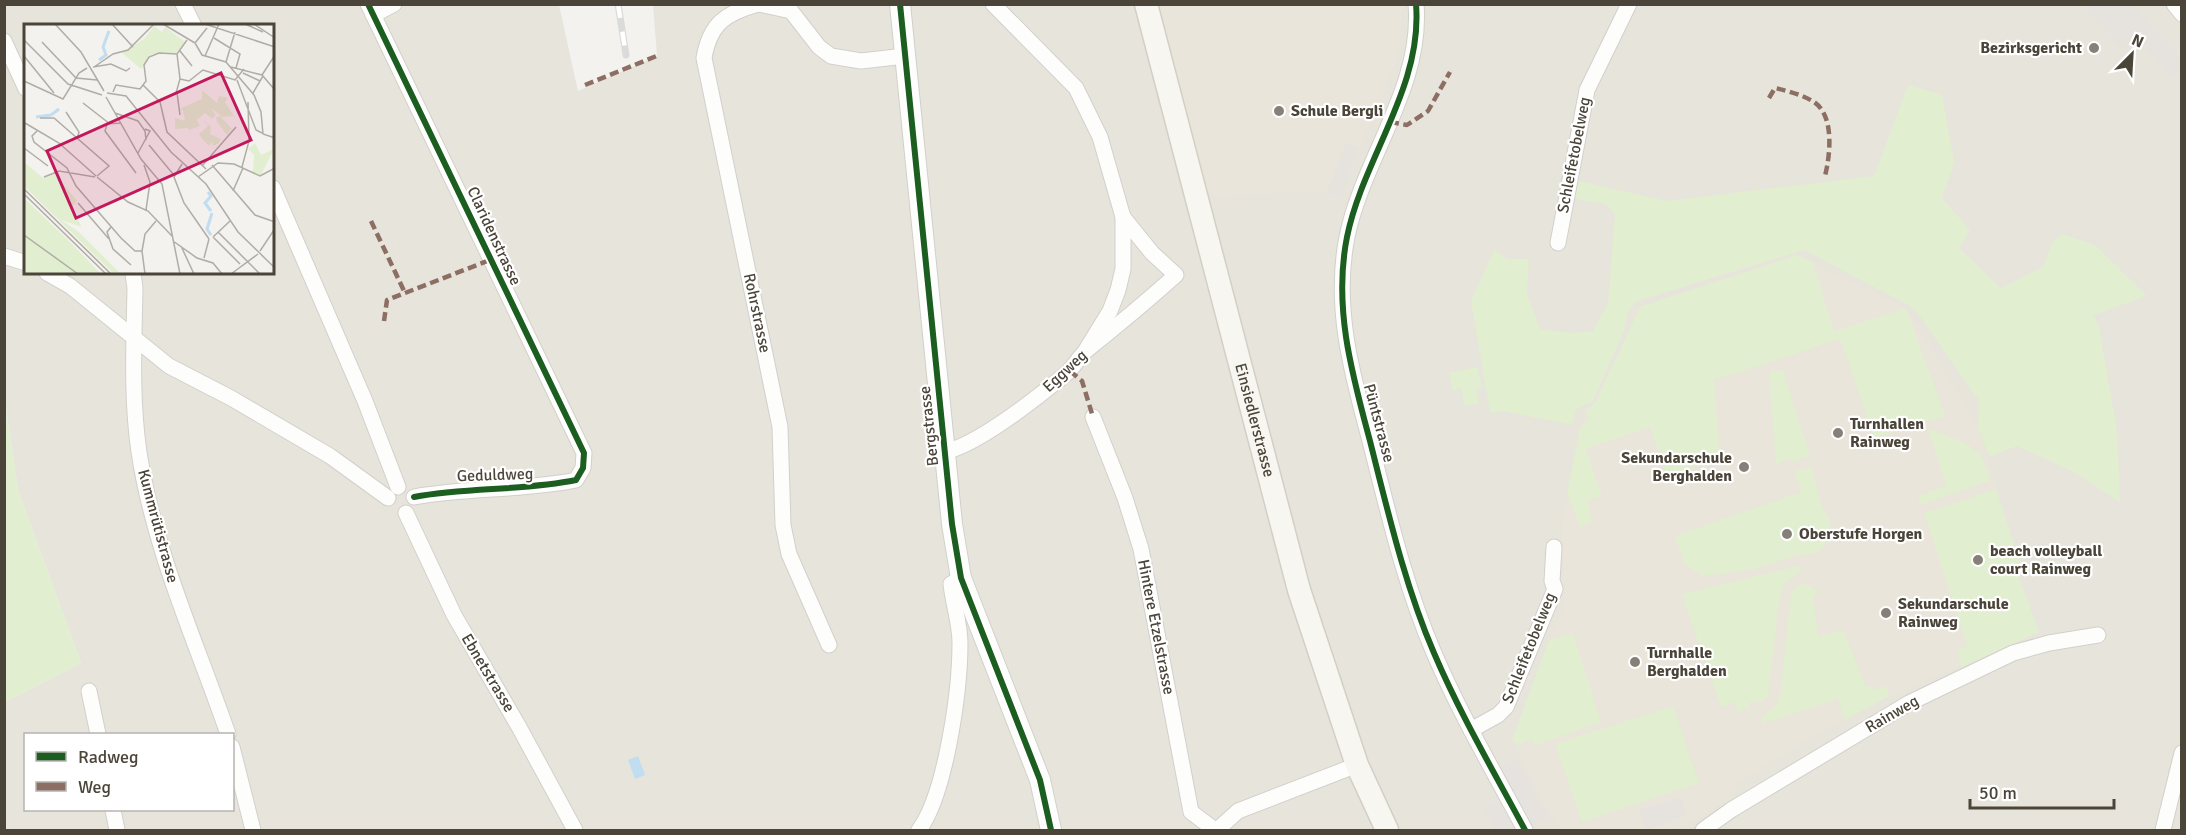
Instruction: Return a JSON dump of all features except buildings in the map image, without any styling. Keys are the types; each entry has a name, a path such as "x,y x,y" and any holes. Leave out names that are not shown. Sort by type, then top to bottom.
{"main road":[{"name":"Einsiedlerstrasse","path":"1146,4 1299,590 1357,765 1387,831"}],"street":[{"path":"183,4 193,24"},
{"path":"370,10 394,4"},
{"name":"Rohrstrasse","path":"829,645 789,554 783,525 780,427 704,58 707,40 720,21 737,10 759,4 789,8 819,47 831,56 861,61 905,56"},
{"name":"Bergstrasse","path":"900,4 952,524 961,578 1040,780 1051,831"},
{"path":"993,4 1076,88 1100,137 1123,217 1123,269 1118,290 1110,311 1086,350"},
{"name":"Püntstrasse","path":"1416,4 1416,35 1410,67 1347,235 1342,270 1343,323 1350,369 1411,590 1434,654 1471,730 1525,831"},
{"name":"Schleifetobelweg","path":"1558,243 1587,90 1629,4"},
{"path":"2174,4 2181,14"},
{"name":"Claridenstrasse","path":"370,10 584,453 583,468 576,480"},
{"path":"4,41 24,85"},
{"path":"49,274 70,286 169,366 231,398 393,492 408,489 414,497 413,507 406,513 394,512 388,503 393,492 365,401 274,190"},
{"name":"Eggweg","path":"945,452 962,448 1070,371 1086,350 1105,338 1176,275 1152,253 1123,217"},
{"path":"4,256 24,262"},
{"name":"Kummrütistrasse","path":"133,274 135,288 133,402 148,504 179,603 227,733"},
{"name":"Hintere Etzelstrasse","path":"1093,417 1125,498 1141,549 1191,812 1216,831"},
{"name":"Geduldweg","path":"414,497 447,491 540,487 576,480"},
{"name":"Ebnetstrasse","path":"406,513 454,615 519,727 575,831"},
{"name":"Schleifetobelweg","path":"1471,730 1506,707 1555,589 1552,581 1554,547"},
{"path":"919,831 939,784 952,721 960,642 951,584 961,578"},
{"name":"Rainweg","path":"1703,831 1731,810 1909,703 2013,653 2049,643 2098,635"},
{"path":"89,691 98,733"},
{"path":"2163,831 2181,753"},
{"path":"234,755 253,831"},
{"path":"1216,831 1238,811 1357,765"},
{"path":"113,811 117,831"}],"shaded area":[{"path":"4,5 559,5 578,91 657,56 653,5 2181,5 2181,830 6,830 5,702 81,663 18,490 5,401"},
{"name":"Schule Bergli","path":"1157,5 1402,5 1400,46 1388,79 1359,148 1346,143 1327,192 1214,195 1204,189"},
{"path":"2083,5 2133,5 2181,60 2181,68 2171,77 2136,35 2122,48"},
{"path":"1346,143 1359,148 1340,197 1327,192"},
{"name":"Oberstufe Horgen","path":"1797,255 1906,308 1978,427 2021,566 2017,572 2020,585 2039,632 1889,696 1811,738 1743,779 1717,807 1691,823 1670,830 1559,830 1512,740 1565,603 1562,523 1585,409 1596,403 1634,321 1631,316 1634,309"},
{"path":"1357,354 1400,518 1394,520 1351,356"},
{"path":"1516,759 1546,818 1530,826 1500,767"},
{"path":"1681,797 1687,815 1646,830 1639,810"},
{"path":"1498,800 1514,830 1495,830 1483,808"}],"green space":[{"path":"1908,85 1942,95 1954,162 1942,198 1970,230 1959,248 2001,288 2043,267 2052,243 2062,234 2095,245 2147,296 2093,315 2099,327 2117,431 2120,502 2076,473 2017,446 1989,457 1978,427 1979,401 1914,308 1804,250 1637,301 1628,311 1624,331 1593,401 1576,410 1572,425 1503,411 1490,413 1471,301 1494,250 1508,259 1529,259 1527,294 1540,329 1571,333 1593,331 1608,303 1615,213 1605,204 1571,198 1574,180 1667,201 1874,176"},
{"path":"1797,255 1813,262 1834,331 1906,308 1945,416 1874,438 1840,339 1714,380 1720,458 1667,476 1650,427 1586,449 1602,496 1587,501 1593,521 1580,527 1567,493 1580,427 1589,420 1584,412 1595,403 1640,307"},
{"path":"1477,367 1482,387 1476,389 1479,403 1465,407 1461,388 1452,390 1449,373"},
{"path":"1783,370 1810,456 1793,462 1791,458 1776,464 1769,372"},
{"path":"5,401 18,490 81,663 5,702"},
{"path":"1928,429 1968,445 1976,451 1983,459 1989,481 1921,505 1918,496 1946,486"},
{"path":"1812,467 1820,501 1830,520 1829,536 1823,549 1813,554 1798,555 1755,569 1703,576 1684,564 1675,536 1801,492 1795,471"},
{"path":"1996,489 2021,566 2017,572 2039,632 1961,667 1957,650 1967,646 1924,513"},
{"path":"1799,566 1803,568 1785,583 1779,601 1768,697 1761,702 1749,702 1750,708 1738,712 1734,702 1721,707 1682,594"},
{"path":"1802,584 1810,585 1820,593 1813,595 1818,636 1843,630 1866,687 1871,685 1874,690 1887,686 1889,696 1845,720 1838,699 1761,724 1763,715 1777,705 1780,697 1791,593 1795,587"},
{"path":"1573,633 1601,722 1536,745 1531,739 1519,745 1512,740 1549,640"},
{"path":"1673,706 1699,783 1582,822 1555,744"}],"water":[{"path":"638,756 645,775 635,779 628,760"}],"railway":[{"path":"618,4 626,55"}],"marked path":[{"path":"585,85 659,55"},
{"path":"1390,122 1407,125 1428,111 1450,72"},
{"path":"1769,98 1775,88 1805,97 1821,108 1828,126 1829,137 1825,176"},
{"path":"371,221 405,293"},
{"path":"384,321 387,300 490,260"},
{"path":"1070,371 1082,381 1093,417"}],"cycle path":[{"path":"368,4 584,453 583,468 576,480 414,497"},
{"path":"900,4 952,524 961,578 1040,780 1051,830"},
{"path":"1416,4 1416,35 1410,64 1390,122 1355,208 1347,237 1342,289 1346,340 1357,391 1414,602 1455,698 1525,830"}],"place":[{"name":"Bezirksgericht","path":"2094,48"},
{"name":"Schule Bergli","path":"1279,111"},
{"name":"Turnhallen Rainweg","path":"1838,433"},
{"name":"Sekundarschule Berghalden","path":"1744,467"},
{"name":"Oberstufe Horgen","path":"1787,534"},
{"name":"beach volleyball court Rainweg","path":"1978,560"},
{"name":"Sekundarschule Rainweg","path":"1886,613"},
{"name":"Turnhalle Berghalden","path":"1635,662"}]}
